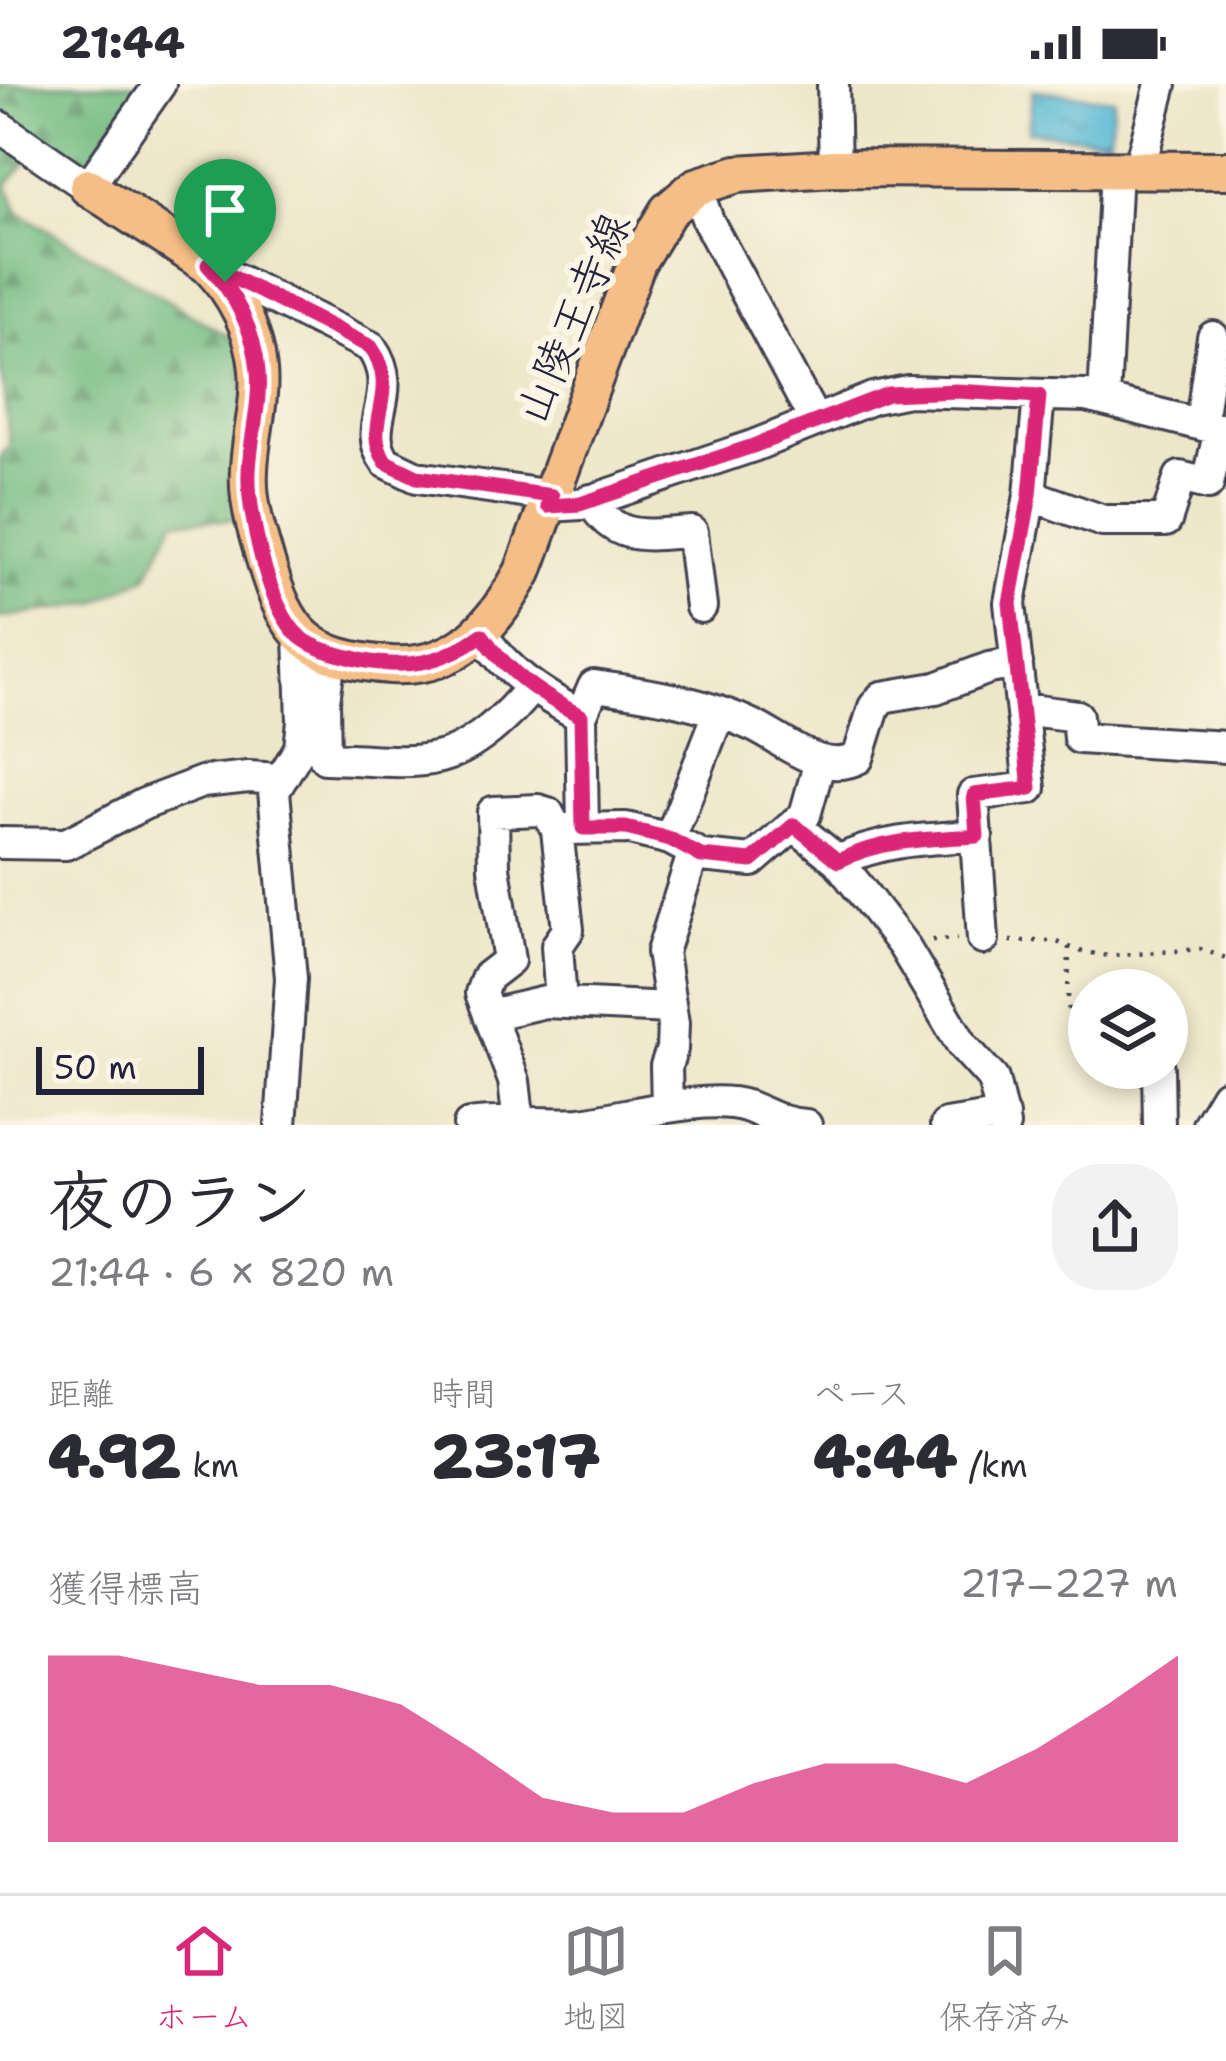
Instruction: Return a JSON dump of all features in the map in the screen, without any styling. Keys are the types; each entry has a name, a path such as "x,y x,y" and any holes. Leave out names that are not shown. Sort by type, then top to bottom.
{"main road":[{"name":"山陵王寺線","path":"482,635 523,572 637,262 668,211 696,187 737,174 835,168 1226,170"},
{"path":"88,187 208,265 242,311 258,369 250,508 277,600 316,644 379,664 405,665 457,653 482,635"}],"street":[{"path":"0,128 88,187 160,84"},
{"path":"833,84 835,168"},
{"path":"1104,399 1128,170 1161,84"},
{"path":"696,187 708,221 815,422"},
{"path":"208,265 371,347 385,372 376,436 386,462 417,477 550,501 591,500 873,398 908,391 1104,399 1216,428"},
{"path":"1030,495 1103,520 1166,521 1180,477 1208,484 1216,428 1214,337"},
{"path":"982,939 974,795 1030,788 1010,603 1030,495 1039,396"},
{"path":"591,500 601,518 620,530 637,535 692,532 700,607"},
{"path":"482,635 502,664 530,688 581,716"},
{"path":"316,644 325,758 424,760 445,756 506,718 530,688"},
{"path":"281,1125 291,978 274,791 300,748 316,644"},
{"path":"561,1002 557,946 568,930 570,829 581,716 594,686 678,698 751,724 820,761 845,765 858,758 874,707 882,698 936,688 1017,663"},
{"path":"1022,709 1077,716 1079,738 1226,747"},
{"path":"667,1108 666,1066 672,1036 662,952 682,845 719,713"},
{"path":"519,1125 514,1081 482,983 508,960 494,868 493,812 538,810 570,829 626,828 752,861 805,815 820,761"},
{"path":"0,844 66,844 144,804 202,782 279,779"},
{"path":"794,825 838,861 903,945 963,1046 993,1079 1004,1121 946,1125"},
{"path":"838,861 894,841 977,836"},
{"path":"489,1015 561,1002 670,1008"},
{"path":"1158,1089 1160,1125"},
{"path":"1208,1125 1226,1095"},
{"path":"469,1125 581,1123 667,1108 747,1106 772,1119 806,1125"}],"path":[{"path":"903,945 982,939 1055,941 1109,956 1200,949 1226,958"},
{"path":"1069,947 1069,969"}],"green space":[{"path":"0,84 139,84 88,166 46,138 7,185 18,212 243,345 243,520 175,520 147,576 95,603 0,618 0,458 10,445 0,361"}],"water":[{"path":"1033,90 1114,99 1109,140 1028,131"}],"route":[{"path":"208,265 371,347 385,372 376,436 386,462 417,477 552,496 548,506 580,504 888,394 956,391 1039,396 1030,495 1010,603 1030,788 974,795 977,836 894,841 838,861 794,825 752,861 701,856 670,839 626,828 583,828 581,716 530,688 502,664 482,635 436,661 379,664 322,648 300,637 285,619 250,508 258,369 242,311 225,282 208,265"}]}
